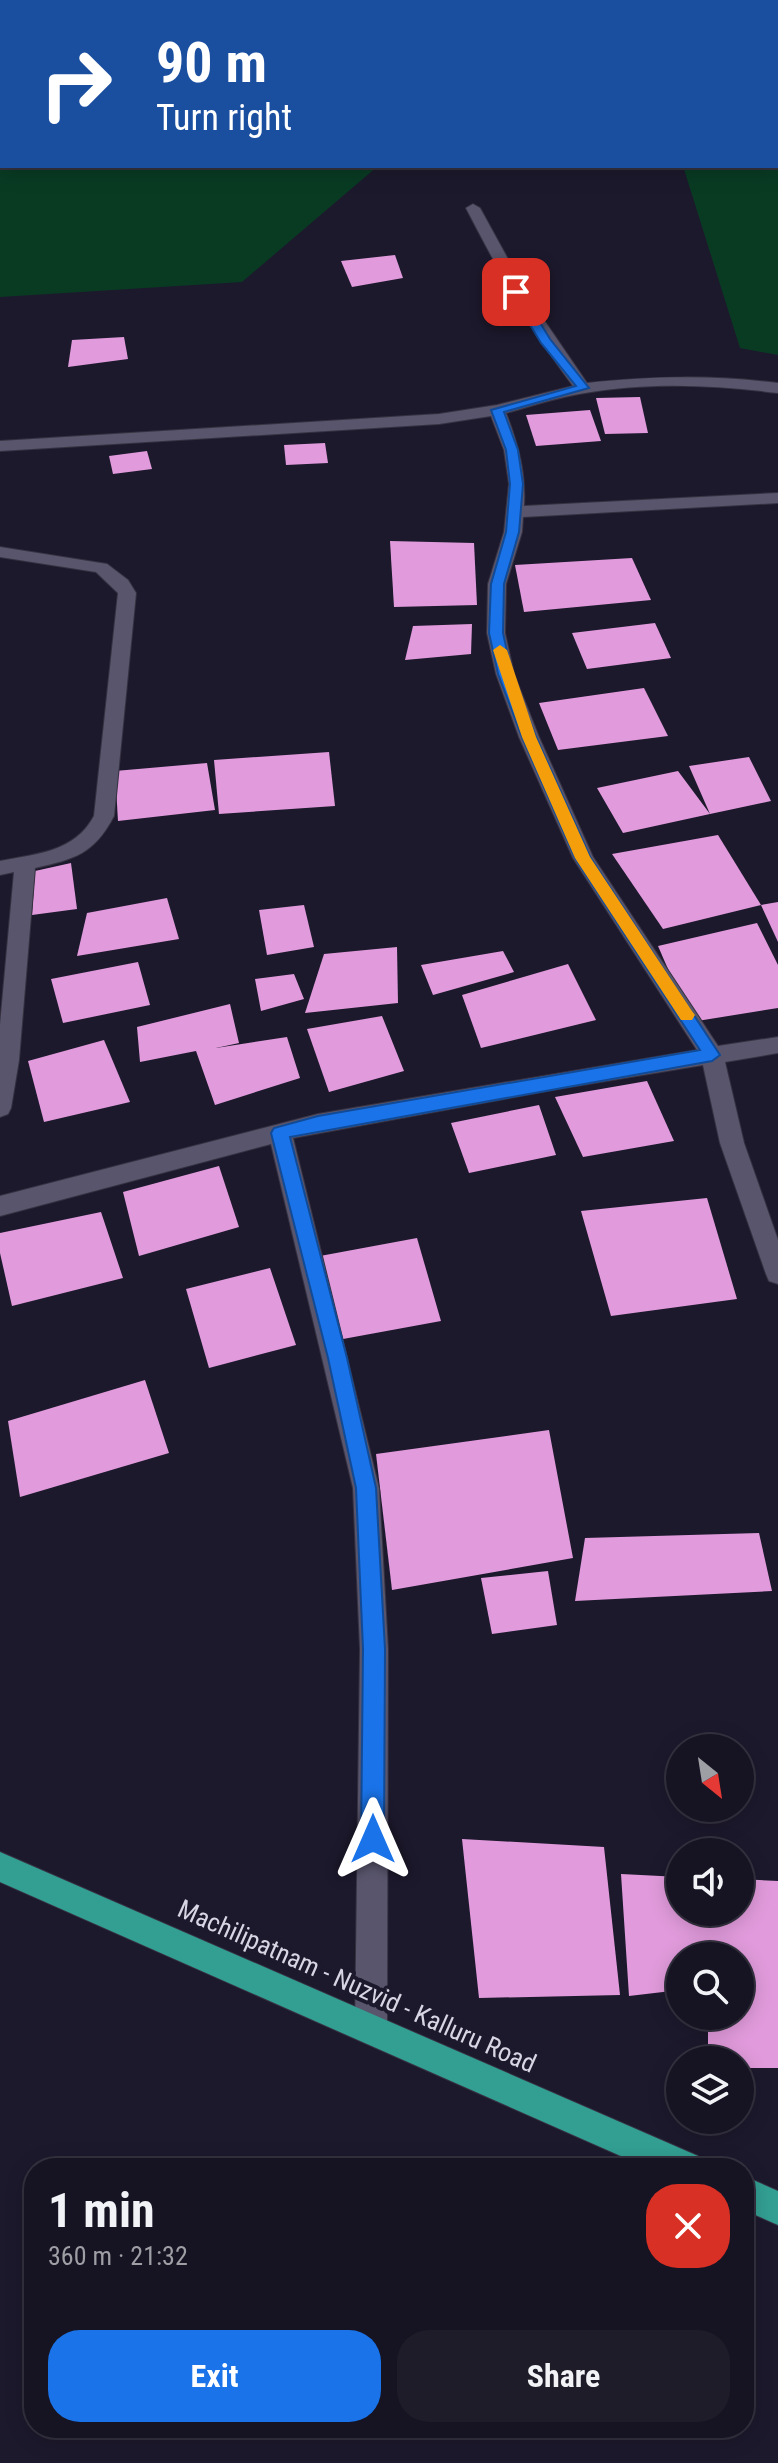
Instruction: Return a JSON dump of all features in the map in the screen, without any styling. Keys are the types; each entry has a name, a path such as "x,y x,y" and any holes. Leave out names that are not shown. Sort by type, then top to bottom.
{"highway":[{"name":"Machilipatnam - Nuzvid - Kalluru Road","path":"0,1867 663,2158"},
{"path":"754,2197 778,2208"}],"street":[{"path":"473,208 538,329 583,388"},
{"path":"0,446 439,419 497,410 583,388 660,380 729,382 778,388"},
{"path":"497,410 512,450 517,484 513,532 497,584 496,633 505,674 529,737 583,858 712,1055 732,1143 778,1274"},
{"path":"515,512 778,498"},
{"path":"0,552 101,568 122,584 127,593 104,816 95,837 74,852 0,868"},
{"path":"0,1108 8,1060 25,863"},
{"path":"0,1206 333,1120 778,1045"},
{"path":"280,1133 337,1358 366,1488 374,1649 371,2029"}],"green space":[{"path":"0,168 376,168 242,282 0,297"},
{"path":"684,168 778,168 778,355 740,348"}],"building":[{"path":"395,255 403,278 352,287 341,261"},
{"path":"124,337 128,359 68,367 72,340"},
{"path":"640,397 648,433 605,434 596,398"},
{"path":"590,410 601,441 536,446 526,415"},
{"path":"325,443 328,463 286,465 284,445"},
{"path":"147,451 152,469 113,474 109,456"},
{"path":"390,541 474,543 477,605 394,607"},
{"path":"632,558 651,600 524,612 515,565"},
{"path":"655,623 671,658 587,669 572,633"},
{"path":"472,624 471,654 405,660 413,626"},
{"path":"644,688 668,736 558,750 539,703"},
{"path":"329,752 335,806 219,814 214,760"},
{"path":"749,757 771,801 710,814 689,766"},
{"path":"207,763 215,810 118,821 115,771"},
{"path":"678,771 710,814 623,833 597,788"},
{"path":"718,835 761,905 663,929 612,854"},
{"path":"71,863 77,909 32,915 35,871"},
{"path":"167,898 179,939 77,956 87,913"},
{"path":"778,902 778,942 761,905"},
{"path":"304,905 314,947 267,955 259,910"},
{"path":"757,923 778,965 778,1008 691,1022 658,946"},
{"path":"397,947 398,1003 305,1013 324,954"},
{"path":"503,951 514,972 433,995 421,965"},
{"path":"138,962 150,1005 63,1023 51,979"},
{"path":"568,964 596,1020 481,1048 462,995"},
{"path":"294,974 304,999 261,1011 255,979"},
{"path":"230,1004 239,1043 216,1048 287,1037 300,1078 215,1105 196,1051 140,1062 137,1027"},
{"path":"382,1016 404,1071 329,1092 307,1029"},
{"path":"104,1040 130,1102 44,1122 28,1061"},
{"path":"647,1081 674,1141 583,1157 555,1097"},
{"path":"539,1105 556,1155 469,1173 451,1123"},
{"path":"219,1166 239,1227 139,1256 123,1192"},
{"path":"707,1198 737,1299 611,1316 581,1211"},
{"path":"101,1212 123,1278 12,1306 0,1253 0,1233"},
{"path":"417,1238 441,1321 343,1339 320,1256"},
{"path":"270,1268 296,1345 209,1368 186,1289"},
{"path":"145,1380 169,1453 20,1497 8,1421"},
{"path":"549,1430 573,1558 392,1590 376,1454"},
{"path":"759,1533 772,1591 575,1601 585,1538"},
{"path":"548,1571 557,1625 492,1634 481,1578"},
{"path":"462,1839 604,1847 620,1995 479,1998"},
{"path":"621,1874 666,1876 666,1926 754,1926 754,1880 778,1881 778,2068 754,2068 754,2046 708,2046 708,2030 754,2030 754,1942 666,1942 666,1992 629,1996"}],"slow traffic":[{"path":"500,650 505,674 529,737 583,858 687,1015"}],"route":[{"path":"373,1839 374,1649 366,1488 337,1358 280,1133 318,1123 712,1055 583,858 529,737 505,674 496,633 497,584 513,532 517,484 512,450 497,410 583,388 545,341 516,292"}]}
